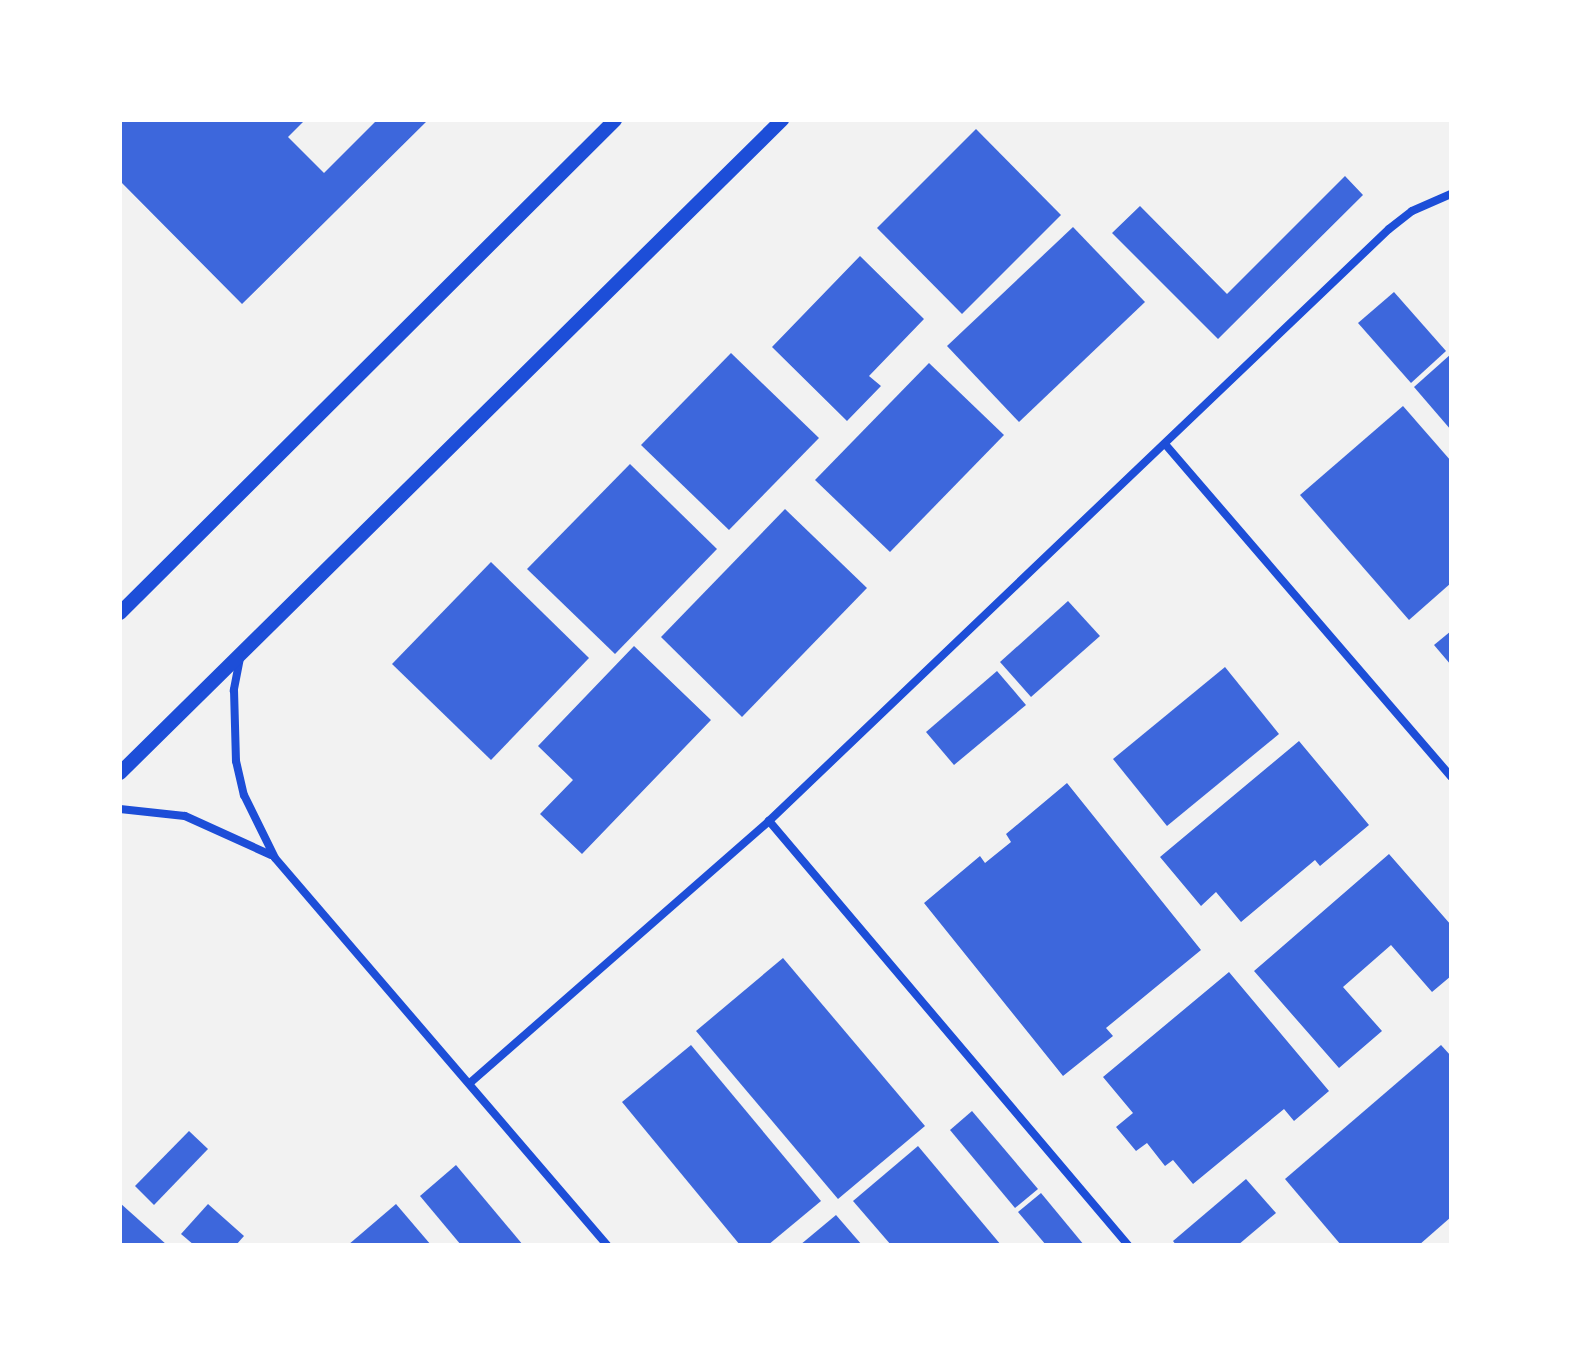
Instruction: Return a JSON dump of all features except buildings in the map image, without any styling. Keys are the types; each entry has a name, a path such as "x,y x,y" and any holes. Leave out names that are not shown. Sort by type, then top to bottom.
{"street":[{"path":"120,613 615,120"},
{"path":"120,773 782,120"},
{"path":"471,1082 769,821 1389,229 1412,211 1451,194"},
{"path":"1165,444 1451,777"},
{"path":"241,654 234,690 236,761 244,795 275,858 471,1082 607,1245"},
{"path":"120,809 185,816 237,836 275,858"},
{"path":"769,821 1128,1245"}]}
